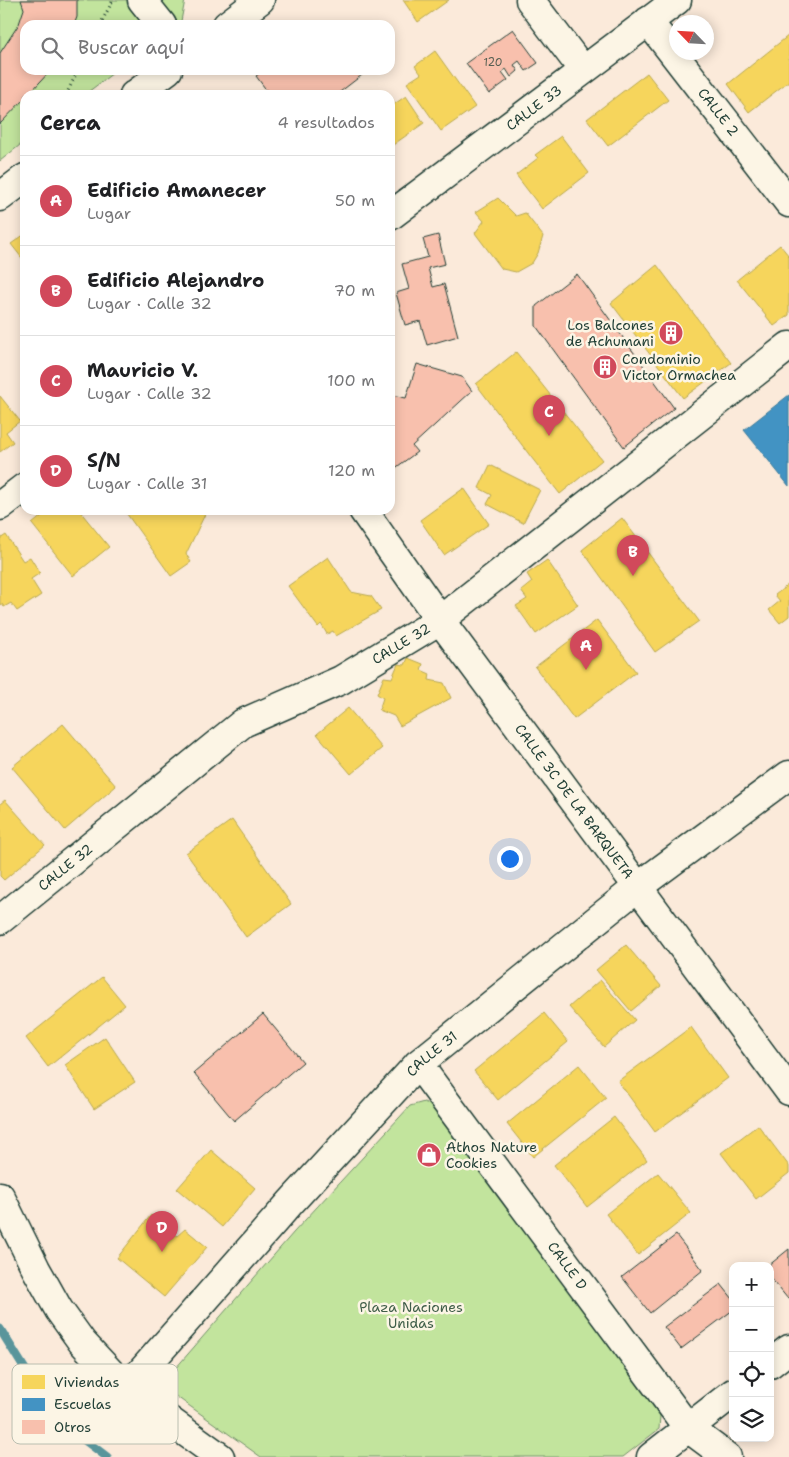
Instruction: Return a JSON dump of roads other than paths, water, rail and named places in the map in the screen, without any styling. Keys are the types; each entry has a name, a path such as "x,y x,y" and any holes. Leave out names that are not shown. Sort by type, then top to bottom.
{"street":[{"path":"142,0 158,20"},
{"path":"234,20 260,0"},
{"path":"530,0 583,70"},
{"name":"CALLE 33","path":"395,212 676,0"},
{"name":"CALLE 2","path":"648,21 789,203"},
{"path":"141,90 161,75"},
{"path":"0,197 20,182"},
{"name":"CALLE 32","path":"0,920 244,723 341,680 440,620 789,346"},
{"path":"0,506 20,491"},
{"name":"CALLE 3C DE LA BARQUETA","path":"366,515 440,620 639,886 789,1091"},
{"name":"CALLE 31","path":"149,1364 292,1202 418,1064 639,886 789,774"},
{"name":"CALLE D","path":"418,1064 688,1428 727,1457"},
{"path":"0,1196 36,1269 59,1310 82,1342 102,1364"},
{"path":"774,1361 789,1350"},
{"path":"651,1457 729,1396"},
{"path":"178,1427 220,1457"}],"waterway":[{"path":"0,1329 22,1364"},
{"path":"90,1444 107,1457"}],"place":[{"name":"Los Balcones de Achumani","path":"671,333"},
{"name":"Condominio Victor Ormachea","path":"605,367"},
{"name":"Mauricio V.","path":"549,436"},
{"name":"Edificio Alejandro","path":"633,576"},
{"name":"Edificio Amanecer","path":"586,670"},
{"name":"Athos Nature Cookies","path":"429,1155"},
{"name":"S/N","path":"162,1252"}],"park label":[{"name":"Plaza Naciones Unidas","path":"411,1315"}]}
